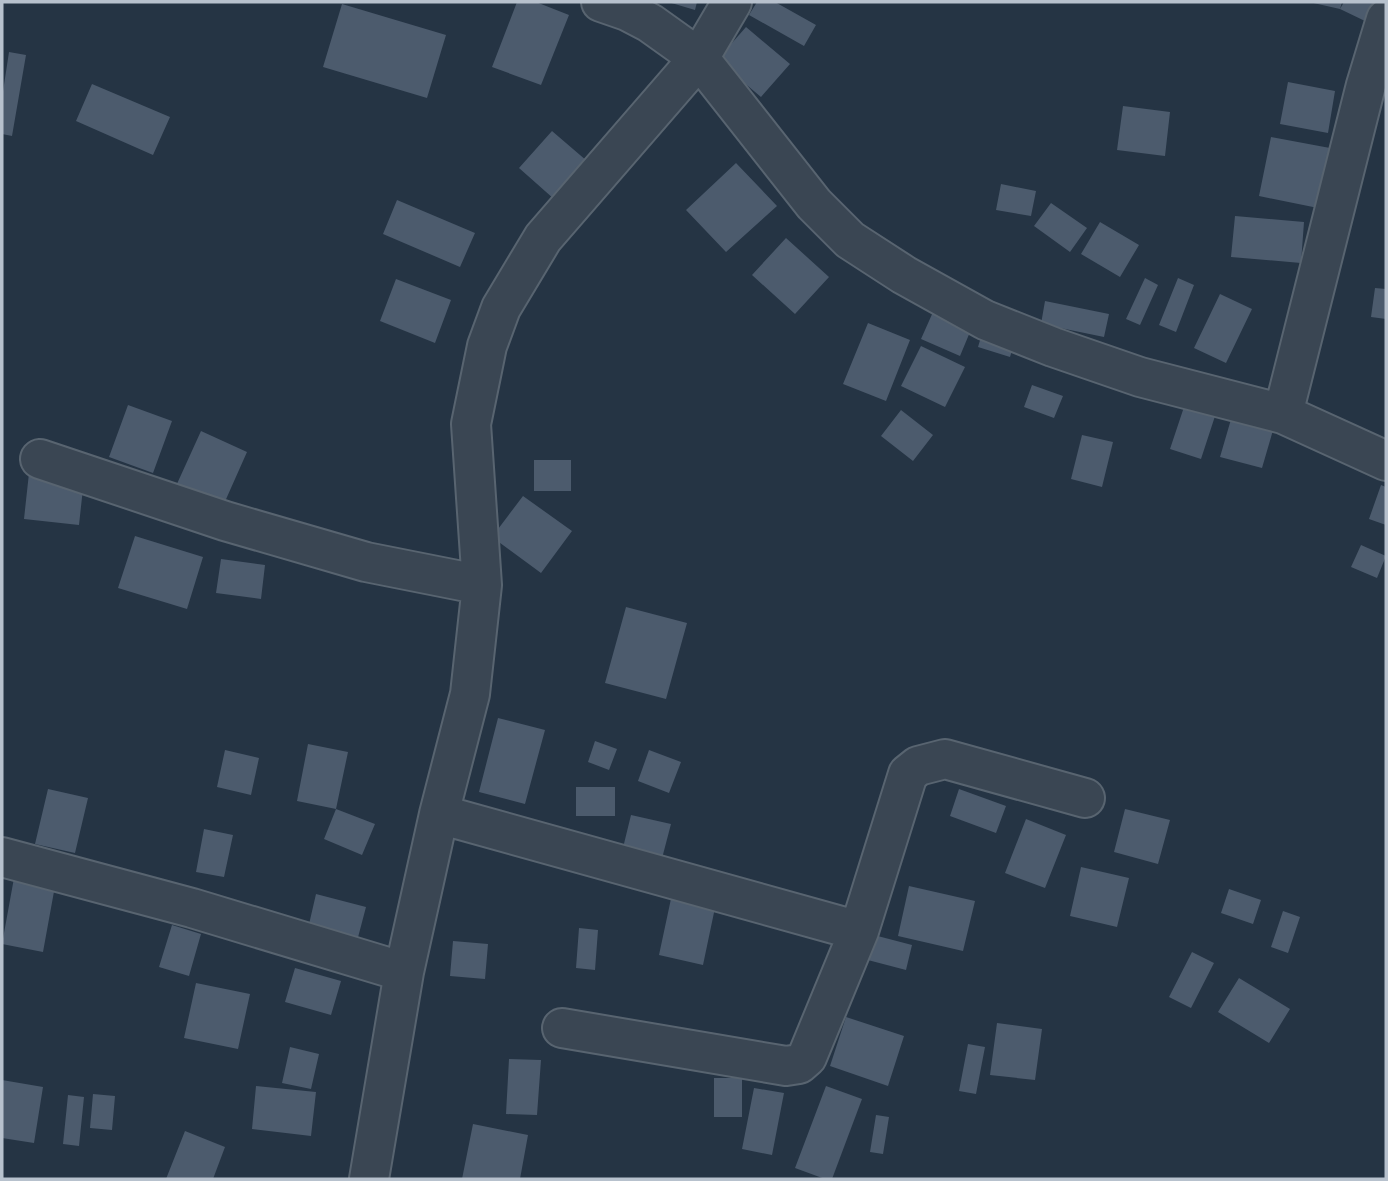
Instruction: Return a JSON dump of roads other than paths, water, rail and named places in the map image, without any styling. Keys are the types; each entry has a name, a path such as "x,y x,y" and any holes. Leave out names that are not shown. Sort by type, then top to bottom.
{"street":[{"path":"601,2 650,23 699,58 814,204 850,240 904,275 985,320 1053,347 1140,377 1283,414 1386,461"},
{"path":"369,1179 404,972 439,814 470,694 482,585 471,424 487,346 501,308 543,238 699,58 732,2"},
{"path":"1283,414 1366,85 1386,19"},
{"path":"40,459 226,520 366,562 482,585"},
{"path":"562,1028 786,1066 799,1064 807,1057 859,931 908,774 918,766 946,759 1085,798"},
{"path":"439,814 859,931"},
{"path":"2,857 192,908 404,972"}]}
